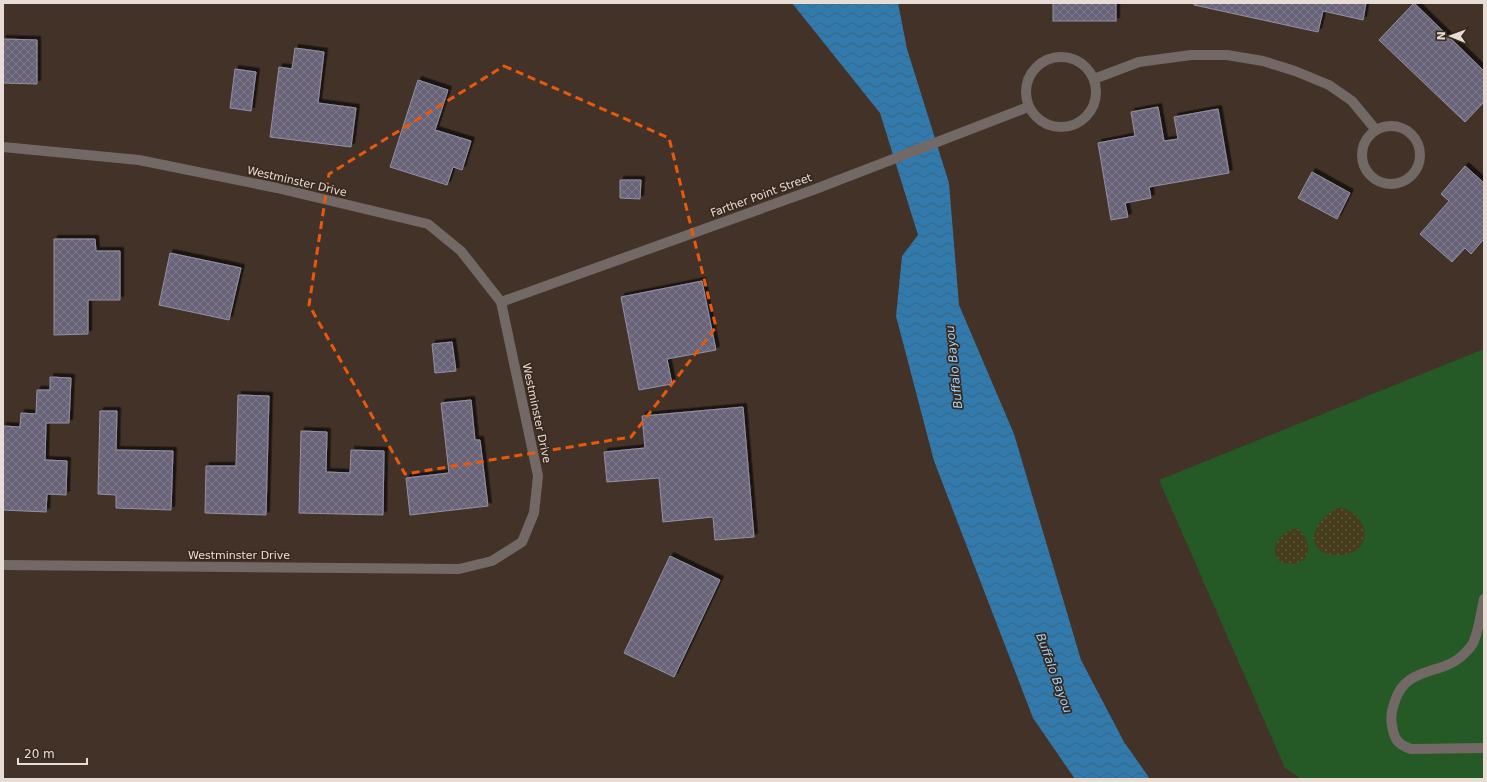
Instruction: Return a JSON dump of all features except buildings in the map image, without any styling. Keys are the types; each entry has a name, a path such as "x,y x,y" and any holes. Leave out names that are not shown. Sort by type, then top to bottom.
{"street":[{"path":"1094,79 1139,62 1191,55 1227,55 1263,61 1295,71 1329,86 1352,101 1376,130"},
{"path":"1058,56 1069,57 1080,62 1088,69 1094,79 1096,91 1094,103 1089,114 1080,122 1069,127 1057,128 1045,124 1035,117 1028,107 1026,84 1030,74 1038,65 1047,59 1058,56"},
{"name":"Farther Point Street","path":"501,302 813,190 1028,107"},
{"path":"1393,126 1410,133 1416,141 1419,149 1419,159 1416,168 1404,181 1385,183 1376,180 1368,173 1363,165 1363,145 1368,137 1376,130 1393,126"},
{"name":"Westminster Drive","path":"3,147 140,160 277,188 428,224 461,251 501,302 538,476 534,513 522,542 492,561 459,569 3,565"},
{"path":"1484,599 1474,642 1464,655 1445,666 1414,677 1402,686 1397,694 1391,719 1396,740 1402,746 1411,749 1484,748"}],"highlighted area":[{"path":"504,66 669,138 716,327 631,437 405,474 309,305 329,174"}],"green space":[{"path":"1484,349 1484,779 1301,779 1285,768 1159,480"}],"sand":[{"path":"1340,507 1351,511 1358,518 1363,526 1365,534 1363,542 1358,549 1350,553 1339,555 1327,554 1321,551 1316,545 1314,539 1315,532 1322,520 1328,514"},
{"path":"1293,529 1299,529 1307,544 1308,551 1303,561 1289,564 1280,562 1275,552 1275,547 1283,534"}],"water":[{"name":"Buffalo Bayou","path":"792,3 898,3 907,49 949,183 959,305 1014,434 1081,660 1124,742 1150,779 1075,779 1033,718 934,461 896,316 902,256 918,235 880,113"}]}
